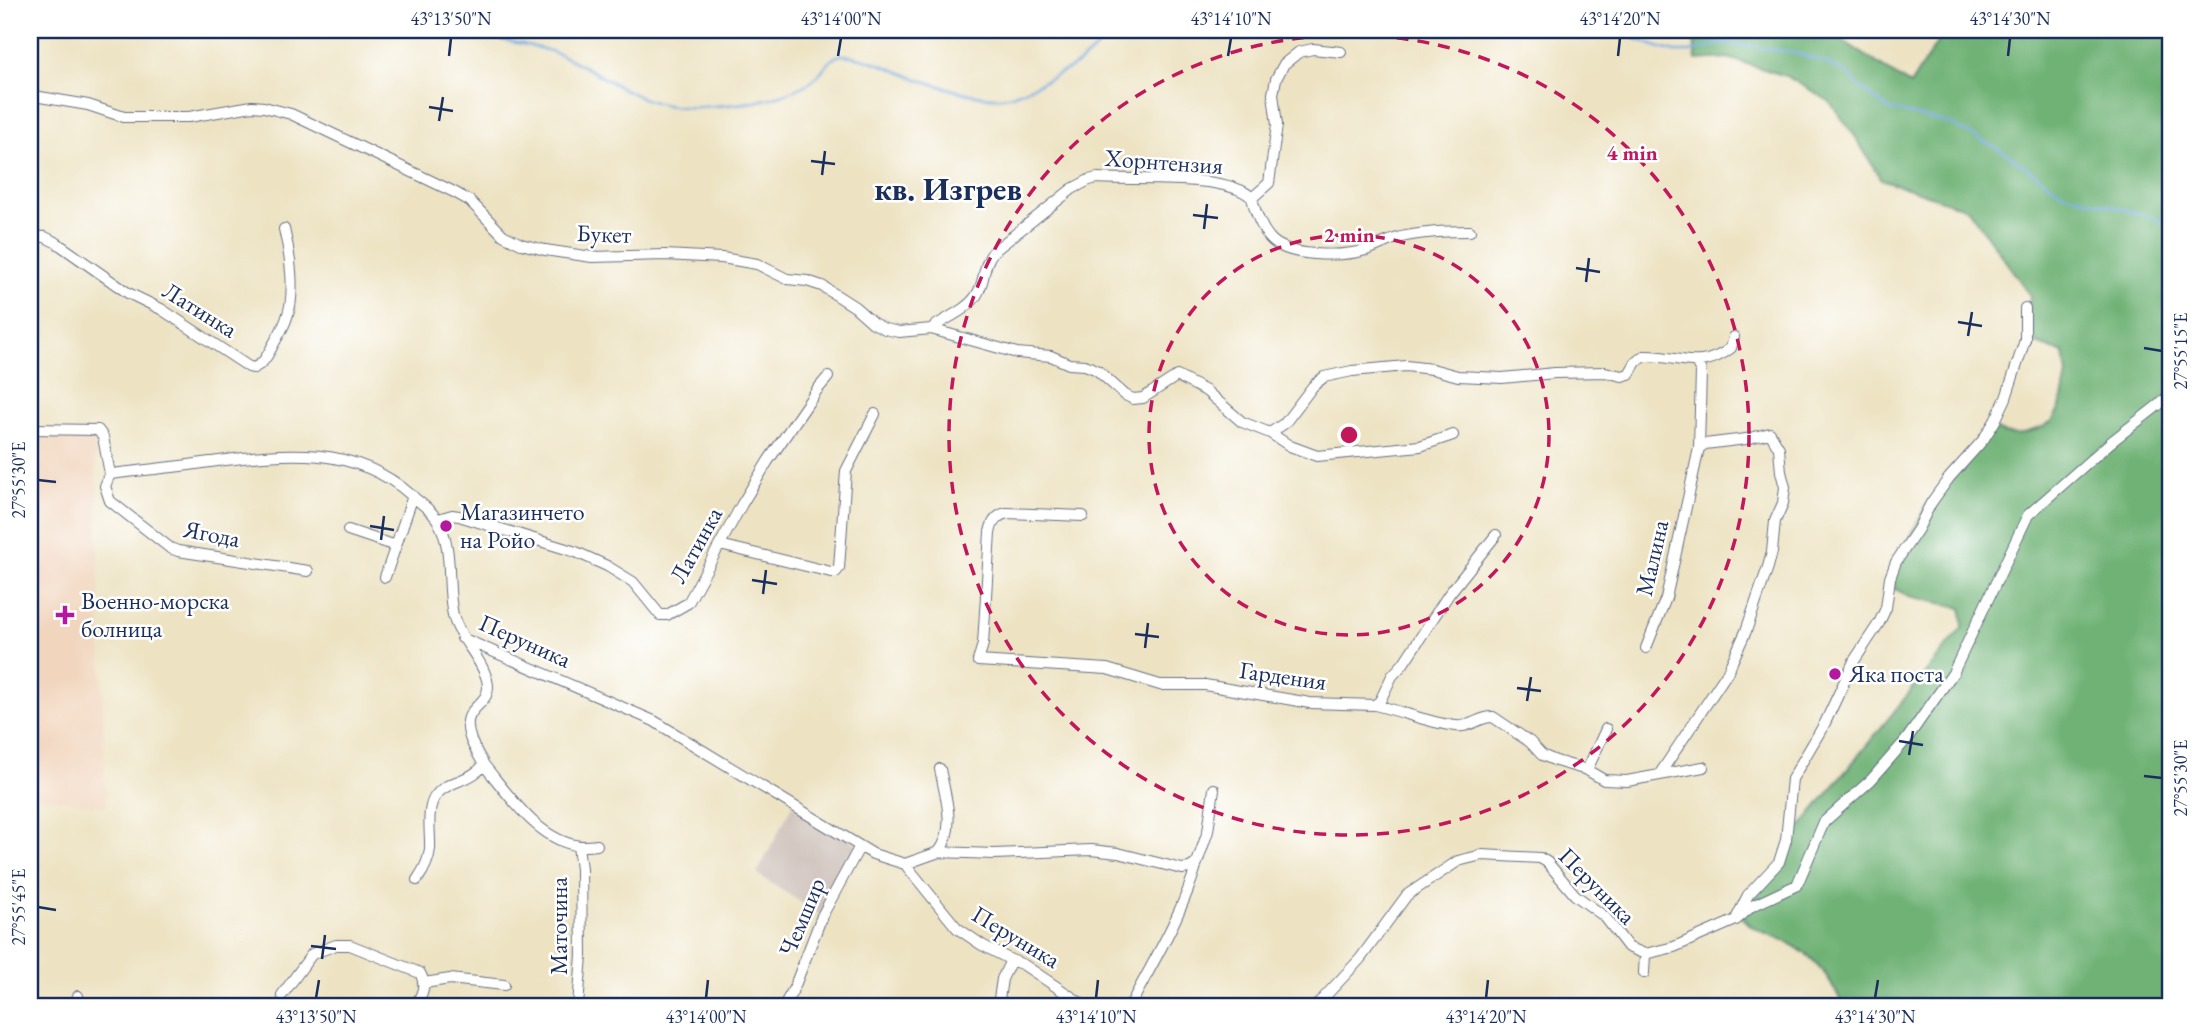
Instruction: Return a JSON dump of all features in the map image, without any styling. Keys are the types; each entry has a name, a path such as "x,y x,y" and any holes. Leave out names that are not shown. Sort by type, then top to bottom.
{"street":[{"name":"Хорнтензия","path":"931,329 969,304 975,297 982,286 985,266 994,251 1072,190 1089,180 1182,180 1226,185 1246,191 1252,198 1269,183 1277,125 1273,94 1276,79 1284,64 1299,52 1313,48 1341,52"},
{"name":"Букет","path":"30,93 88,105 124,117 189,117 252,106 291,114 462,196 479,209 503,235 521,244 592,257 665,255 757,264 787,279 822,286 855,307 873,323 886,329 899,332 931,329 1017,353 1051,356 1069,364 1085,365 1097,370 1133,399 1143,398 1177,376 1206,391 1242,422 1270,433"},
{"path":"1252,198 1257,216 1269,238 1281,246 1299,252 1346,254 1437,230 1470,230"},
{"name":"Латинка","path":"30,236 45,237 57,243 128,293 161,309 254,368 263,362 290,310 288,247 284,229"},
{"path":"1736,920 1748,895 1779,862 1786,840 1792,779 1825,723 1854,661 1879,623 1886,608 1890,578 1896,562 1931,503 1983,440 2006,398 2025,340 2025,308"},
{"path":"1453,435 1420,446 1317,456 1290,446 1270,433 1285,423 1313,386 1324,377 1406,366 1458,376 1502,378 1605,372 1622,376 1629,374 1636,362 1644,356 1696,362 1721,355 1731,348 1734,337"},
{"path":"1696,362 1702,370 1699,448"},
{"name":"Латинка","path":"438,519 459,516 576,552 607,566 632,582 660,615 667,615 688,603 768,461 828,377"},
{"name":"Перуника","path":"1316,1006 1360,959 1407,895 1458,861 1482,855 1533,857 1547,862 1575,895 1605,917 1628,947 1645,954 1674,947 1736,920 1752,906 1797,885 1824,822 1871,780 1906,740 1953,673 2028,515 2111,442 2170,396"},
{"path":"720,545 836,572 839,568 846,471 875,414"},
{"path":"30,429 98,430 103,437 110,474 285,453 340,459 383,473 438,519"},
{"path":"1659,775 1727,673 1746,631 1768,567 1774,521 1783,503 1785,487 1779,448 1770,433 1705,444 1699,448"},
{"name":"Малина","path":"1646,648 1666,598 1699,448"},
{"name":"Ягода","path":"110,474 105,486 110,501 170,548 308,571"},
{"path":"385,577 412,496"},
{"name":"Гардения","path":"1083,516 1063,513 1007,513 995,519 990,532 983,645 978,661 1107,669 1160,685 1205,685 1310,703 1375,705 1417,718 1457,726 1471,725 1486,717 1493,717 1530,742 1542,755 1587,770"},
{"name":"Перуника","path":"438,519 447,549 453,614 462,638 654,721 873,854 905,864 957,928 982,945 1024,965 1086,1006"},
{"path":"348,530 396,546"},
{"path":"1375,705 1449,594 1496,535"},
{"path":"462,638 488,683 487,694 471,713 468,721 470,738 484,765 513,799 551,836 578,846 597,845"},
{"path":"1606,729 1587,770 1604,780 1615,781 1703,767"},
{"path":"417,880 427,860 430,817 436,794 447,786 476,774 484,765"},
{"path":"939,852 948,834 949,817 940,769"},
{"path":"1130,1006 1161,948 1193,878 1208,831 1214,789"},
{"name":"Маточина","path":"578,846 581,869 582,955 578,1006"},
{"name":"Чемшир","path":"784,1006 794,988 822,916 860,846"},
{"path":"905,864 939,852 994,854 1091,850 1118,853 1182,869 1197,863"},
{"path":"282,995 312,954 336,945 350,945 420,973 424,983 423,990 415,1006"},
{"path":"1644,973 1645,954"},
{"path":"999,1006 1002,979 1011,960"},
{"path":"424,983 450,979 504,985"}],"shaded area":[{"name":"Военно-морска болница","path":"30,434 95,434 106,807 30,795"},
{"path":"793,804 860,846 822,916 757,874"}],"green space":[{"path":"1699,30 1827,30 1910,85 1945,30 2170,30 2170,1006 1843,1006 1827,977 1806,954 1757,929 1740,916 1759,883 1784,867 1793,836 1963,627 1962,608 1909,596 1893,588 1897,564 1928,502 1995,429 2017,435 2041,428 2052,421 2060,408 2067,375 2064,353 2028,340 2030,295 1968,209 1881,179 1853,133 1829,101 1786,76 1728,58 1696,60 1694,39"}],"waterway":[{"path":"462,30 468,34 556,53 640,97 676,107 741,104 782,95 814,80 830,61 839,55 871,61 947,88 983,96 1003,97 1074,66 1115,30"},
{"path":"1621,30 1624,34 1675,52 1734,44 1791,52 1822,61 1848,74 1888,109 1951,124 2004,152 2063,193 2152,217 2170,226"}],"place":[{"name":"Магазинчето на Ройо","path":"446,526"},
{"name":"Военно-морска болница","path":"65,615"},
{"name":"Яка поста","path":"1835,674"}],"district":[{"name":"кв. Изгрев","path":"948,189"}]}
